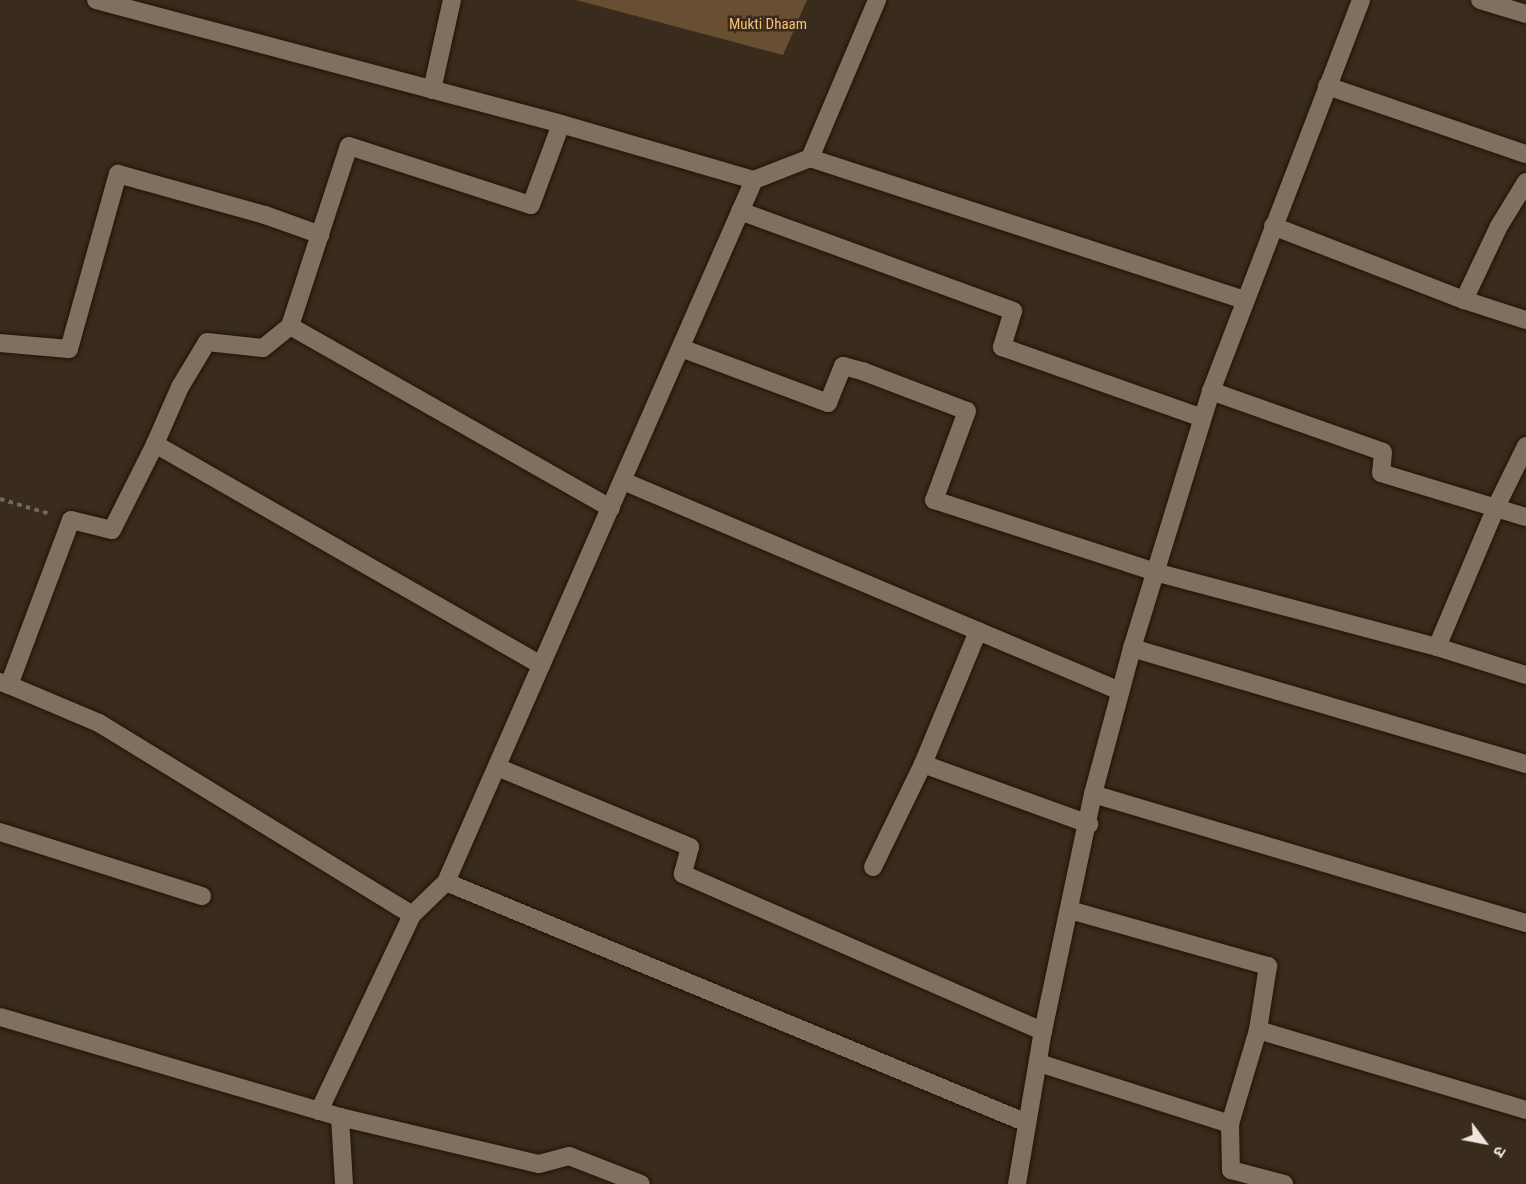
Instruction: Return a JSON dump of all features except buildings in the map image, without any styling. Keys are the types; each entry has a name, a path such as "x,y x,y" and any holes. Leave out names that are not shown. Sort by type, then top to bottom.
{"street":[{"path":"96,0 561,124 754,180 810,158 1245,300"},
{"path":"432,90 452,0"},
{"path":"810,158 877,0"},
{"path":"1017,1184 1043,1031 1089,824 1093,794 1132,648 1211,391 1361,0"},
{"path":"1480,0 1526,14"},
{"path":"1327,86 1526,154"},
{"path":"412,915 99,723 4,683 70,520 112,530 156,444 180,387 207,342 263,348 290,326 348,146 531,204 561,124"},
{"path":"0,343 69,350 118,174 265,215 321,235"},
{"path":"319,1111 412,915 446,882 754,180"},
{"path":"1464,300 1499,226 1526,182"},
{"path":"740,211 1013,310 1002,347 1202,418"},
{"path":"1273,226 1464,300 1526,320"},
{"path":"290,326 611,508"},
{"path":"681,348 828,403 843,366 862,370 966,411 934,500 1155,572 1437,647 1526,675"},
{"path":"1211,391 1383,452 1381,472 1526,517"},
{"path":"156,444 541,665"},
{"path":"1437,647 1496,507 1526,446"},
{"path":"623,481 1120,691"},
{"path":"873,867 922,764 978,631"},
{"path":"1132,648 1526,764"},
{"path":"922,764 1089,824"},
{"path":"497,767 690,847 683,874 1043,1031"},
{"path":"1093,794 1526,923"},
{"path":"0,832 202,896"},
{"path":"446,882 1027,1123"},
{"path":"1070,910 1268,966 1258,1030 1230,1124 1231,1170 1284,1184"},
{"path":"0,1017 340,1118 539,1164 569,1156 641,1184"},
{"path":"1258,1030 1526,1110"},
{"path":"1039,1063 1230,1124"},
{"path":"340,1118 344,1184"}],"path":[{"path":"0,499 70,520"}],"green space":[{"name":"Mukti Dhaam","path":"576,0 807,0 783,55"}]}
